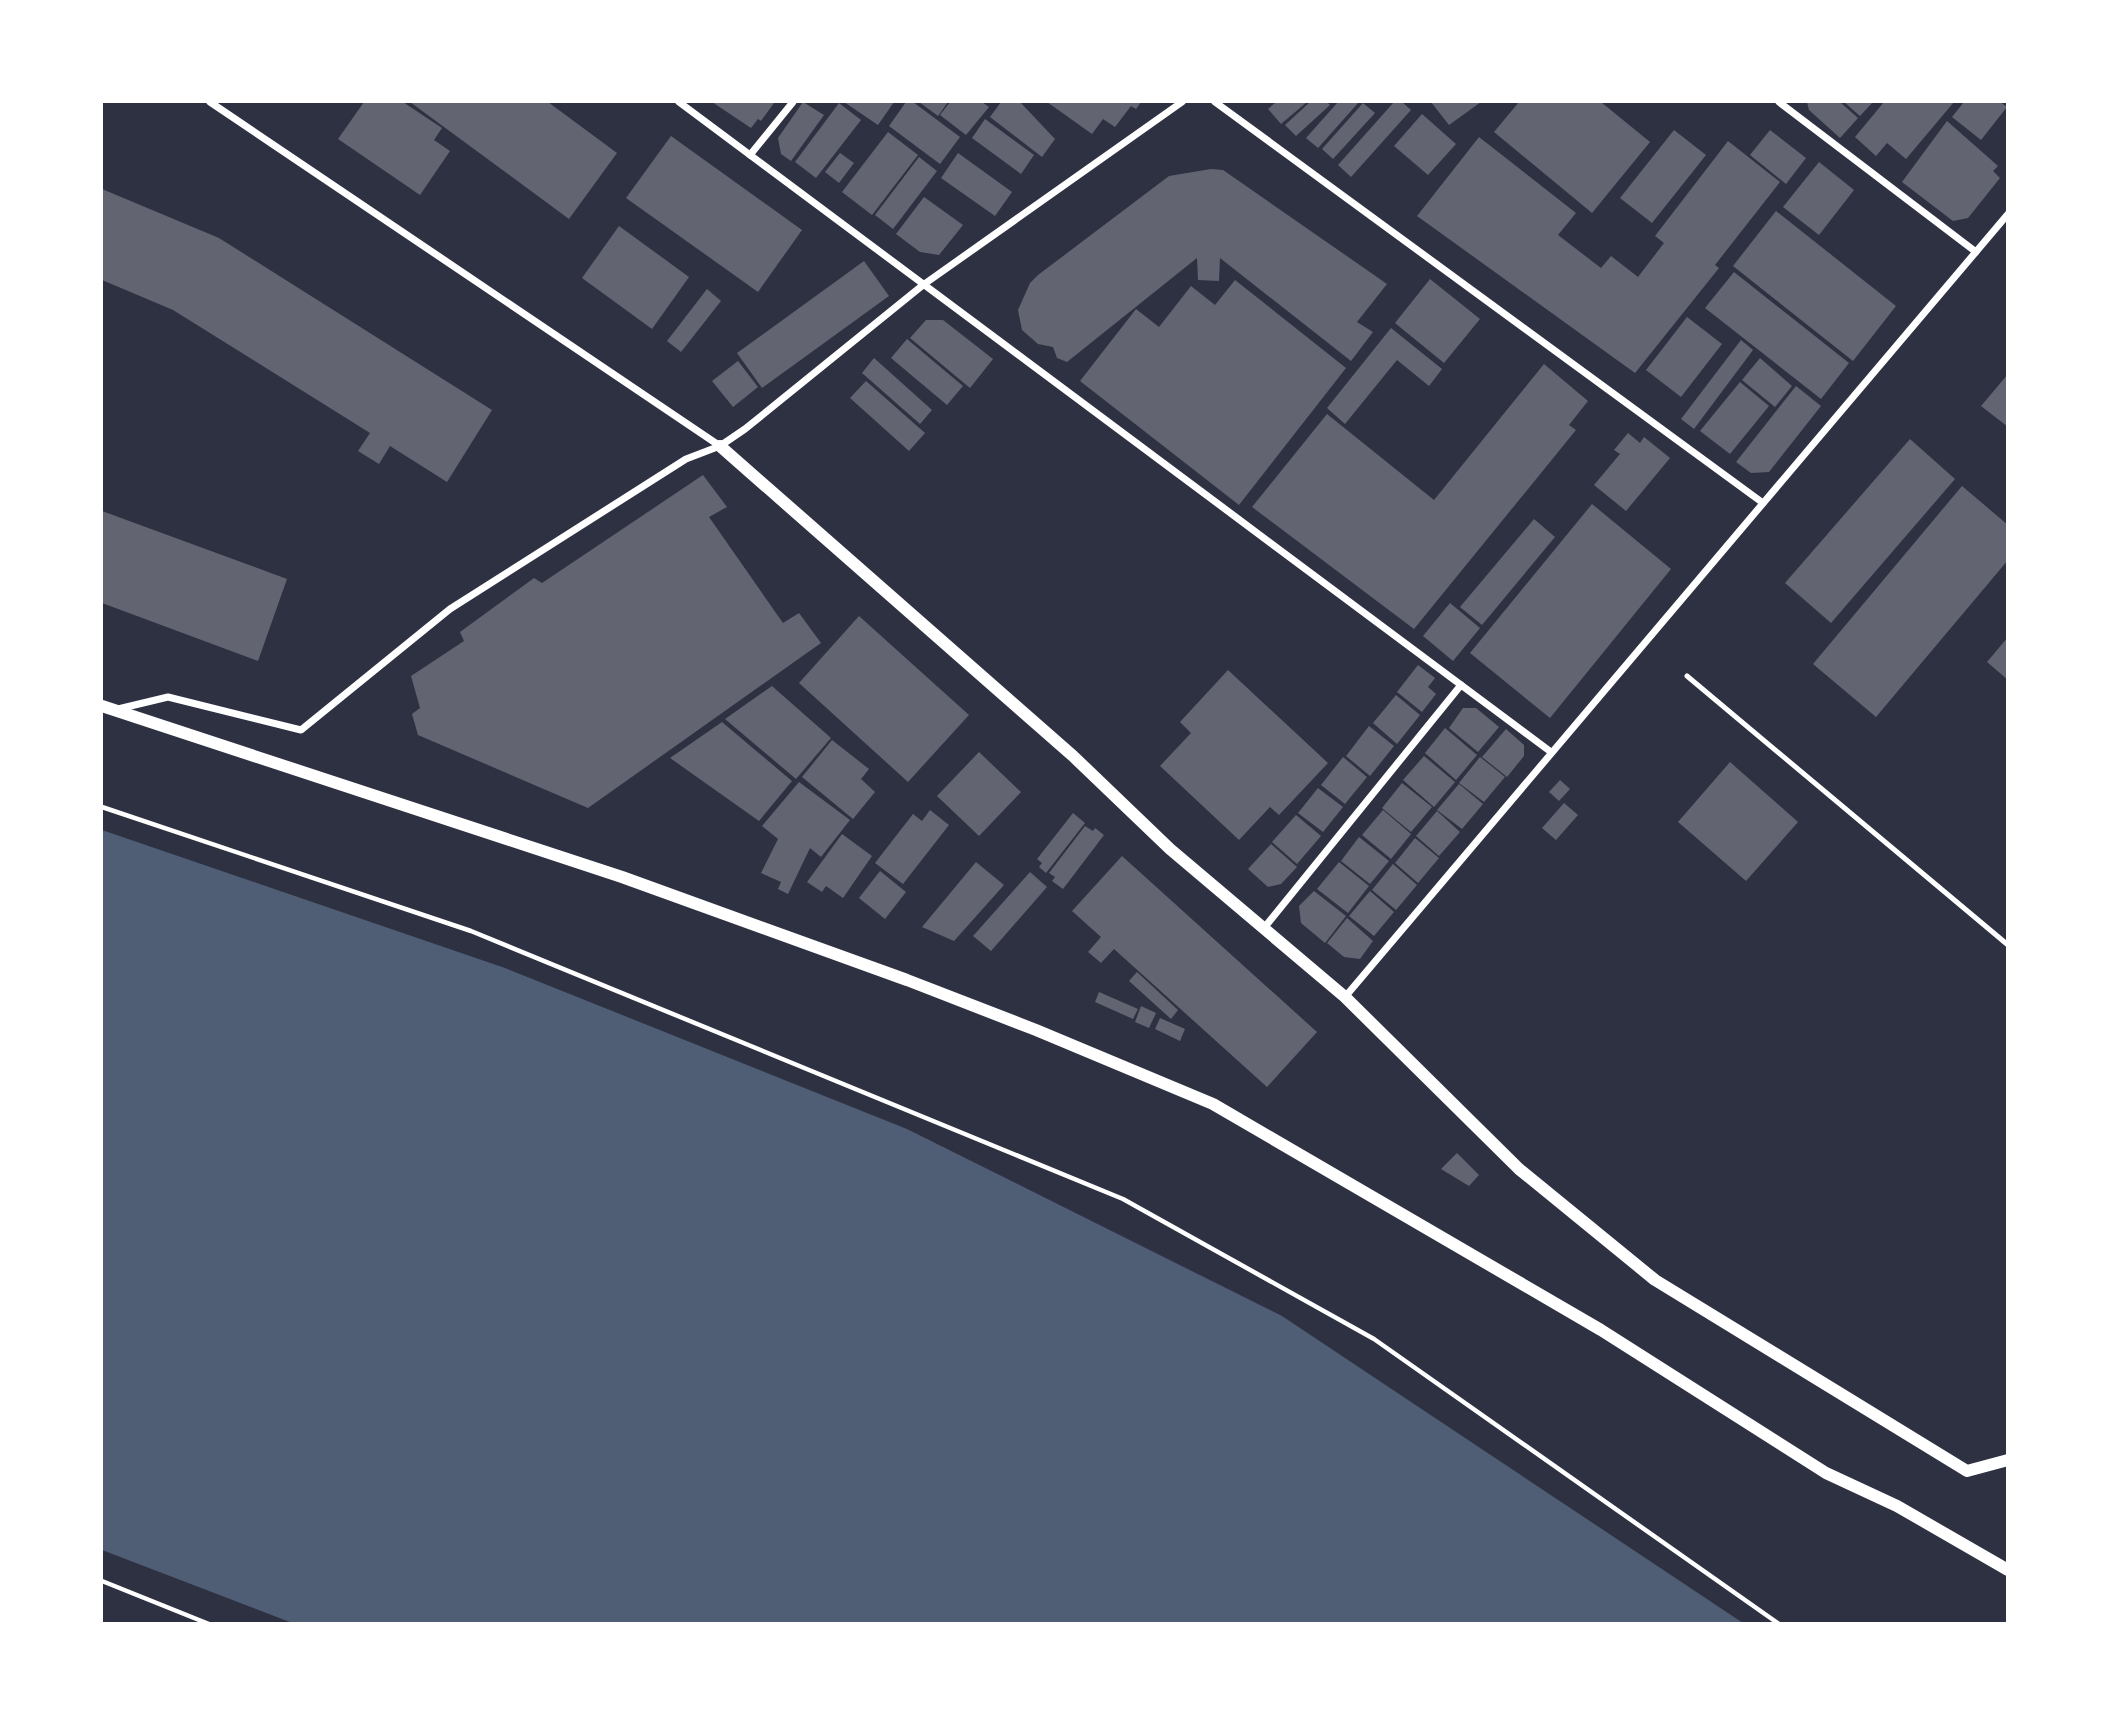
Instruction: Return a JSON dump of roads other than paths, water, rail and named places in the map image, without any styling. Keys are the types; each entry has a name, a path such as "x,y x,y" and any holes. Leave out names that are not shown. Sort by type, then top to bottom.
{"street":[{"path":"209,102 720,446 1073,756 1170,849 1345,997 1519,1169 1655,1280 1967,1471 2007,1460"},
{"path":"679,102 1551,752"},
{"path":"750,156 793,102"},
{"path":"114,710 168,697 302,730 450,609 686,459 720,446 745,429 923,285 1182,102"},
{"path":"1215,102 1763,503"},
{"path":"1782,102 1976,252"},
{"path":"1345,997 2007,214"},
{"path":"1264,928 1461,685"},
{"path":"102,706 622,877 920,985 1213,1104 1601,1330 1826,1473 1897,1506 2007,1570"}],"lane":[{"path":"1687,676 2007,945"}],"water":[{"path":"102,830 505,968 907,1129 1282,1316 1743,1623 295,1624 102,1550"}]}
